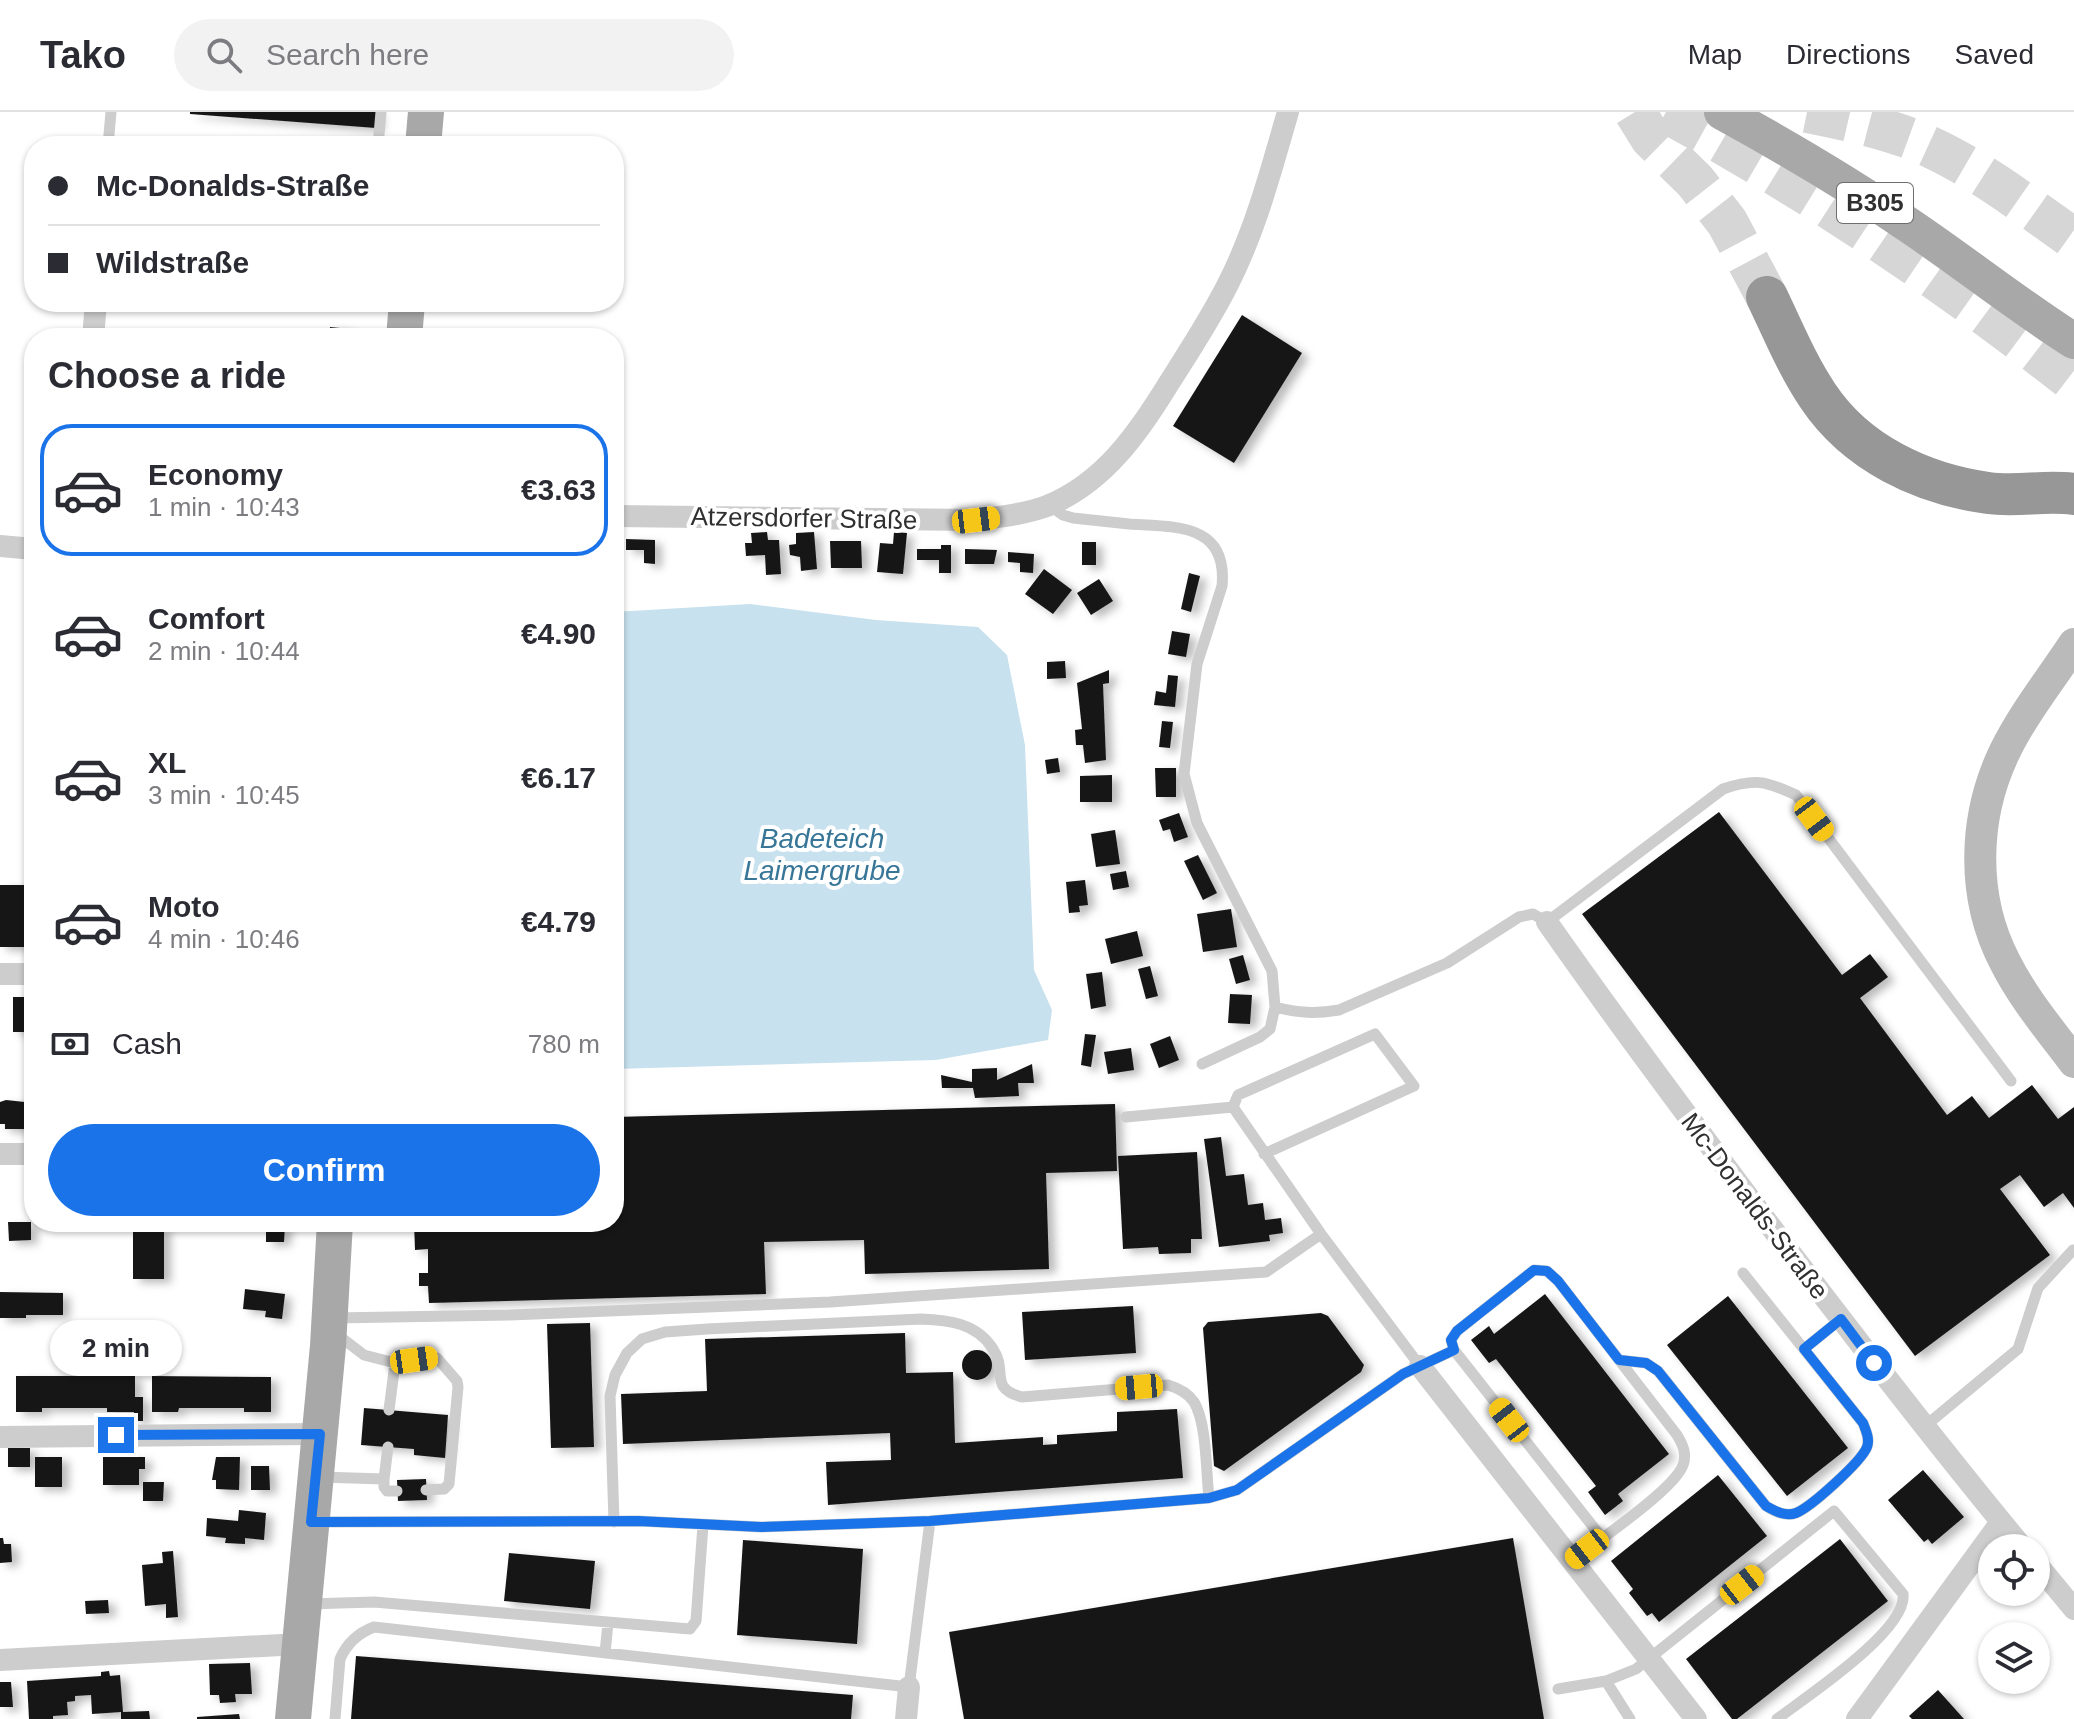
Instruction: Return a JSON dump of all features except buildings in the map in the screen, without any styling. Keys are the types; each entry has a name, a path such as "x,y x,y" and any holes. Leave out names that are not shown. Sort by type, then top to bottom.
{"highway":[{"path":"1767,297 1819,398 1845,429 1870,449 1915,474 1962,489 1991,494 2074,494"}],"main road":[{"path":"424,136 426,112"},
{"name":"B305","path":"1722,112 1843,182 2074,341"},
{"name":"B305","path":"2019,306 2074,364"},
{"path":"2074,644 2005,750 1994,775 1980,836 1980,868 1993,935 2004,962 2023,994 2074,1062"},
{"path":"2037,700 2074,670"},
{"path":"293,1719 320,1434 334,1232"}],"street":[{"name":"Atzersdorfer Straße","path":"624,516 976,520 1012,516 1049,505 1102,471 1123,451 1195,342 1229,282 1248,239 1288,112"},
{"path":"0,546 24,548"},
{"name":"Mc-Donalds-Straße","path":"1547,922 1683,1110 1841,1319 2011,1534"},
{"path":"0,974 24,974"},
{"path":"0,1154 24,1154"},
{"path":"1420,1366 1696,1719"},
{"path":"0,1437 320,1434"},
{"path":"1857,1719 2001,1522"},
{"path":"2050,1580 2074,1609"},
{"path":"0,1660 300,1644"},
{"path":"906,1719 909,1687"}],"lane":[{"path":"109,136 111,112"},
{"path":"379,136 381,112"},
{"path":"1049,505 1073,518 1179,527 1202,535 1219,554 1222,586 1197,664 1184,774 1197,823 1272,971 1275,1007 1270,1029 1260,1037 1202,1064"},
{"path":"1275,1007 1295,1012 1339,1010 1447,963 1519,917 1533,914 1547,922 1723,789 1746,781 1769,783 1796,795 2011,1081"},
{"path":"1233,1107 1238,1095 1375,1034 1414,1086 1264,1154"},
{"path":"1126,1117 1233,1107"},
{"path":"1233,1107 1321,1234 1420,1366"},
{"path":"329,1323 815,1302 1266,1272 1321,1234"},
{"path":"1924,1427 2018,1349 2038,1288 2073,1250"},
{"path":"1572,1561 1602,1538 1677,1478 1684,1463 1684,1448 1558,1281 1547,1271 1534,1270 1457,1331 1451,1340 1454,1350 1602,1538"},
{"path":"1619,1360 1646,1363 1658,1371 1766,1506 1779,1514 1795,1513 1822,1495 1860,1457 1868,1445 1868,1434 1863,1423 1743,1273"},
{"path":"1804,1349 1841,1319"},
{"path":"614,1522 610,1396 615,1375 627,1353 642,1339 665,1332 905,1320 954,1321 977,1333 993,1349 1000,1365 1000,1382 1008,1393 1022,1397 1168,1385 1180,1389 1193,1400 1200,1414 1209,1498"},
{"path":"329,1323 364,1355 395,1363 437,1358 458,1384 449,1482 444,1489 426,1490"},
{"path":"311,1522 614,1522 761,1527 930,1521 1209,1498 1247,1484 1403,1374 1454,1350"},
{"path":"389,1410 395,1363"},
{"path":"388,1447 384,1487 387,1491 397,1491"},
{"path":"316,1477 384,1479"},
{"path":"1777,1719 1878,1641 1894,1623 1904,1604 1903,1594 1822,1495"},
{"path":"1558,1689 1606,1681 1636,1669 1834,1511"},
{"path":"335,1719 340,1659 344,1650 363,1631 374,1627 909,1687 930,1521"},
{"path":"304,1604 374,1602 690,1629 696,1621 703,1525"},
{"path":"605,1653 608,1623"},
{"path":"1894,1623 1916,1639"},
{"path":"1606,1681 1630,1719"}],"water":[{"name":"Badeteich Laimergrube","path":"750,604 876,620 978,627 1007,655 1025,745 1034,970 1052,1010 1048,1040 936,1060 624,1069 624,611"}],"tunnel":[{"path":"1635,112 1651,138 1695,181 1727,222 1767,297"},
{"path":"1666,112 1876,238 2074,382"},
{"path":"1807,112 1884,130 1931,147 1994,184 2074,239"}],"route":[{"path":"116,1435 320,1434 311,1522 638,1521 761,1527 930,1521 1209,1498 1237,1490 1403,1374 1454,1350 1451,1340 1457,1331 1534,1270 1547,1271 1558,1281 1619,1360 1646,1363 1658,1371 1766,1506 1779,1514 1795,1513 1822,1495 1868,1445 1868,1434 1863,1423 1804,1349 1841,1319 1874,1363"}]}
